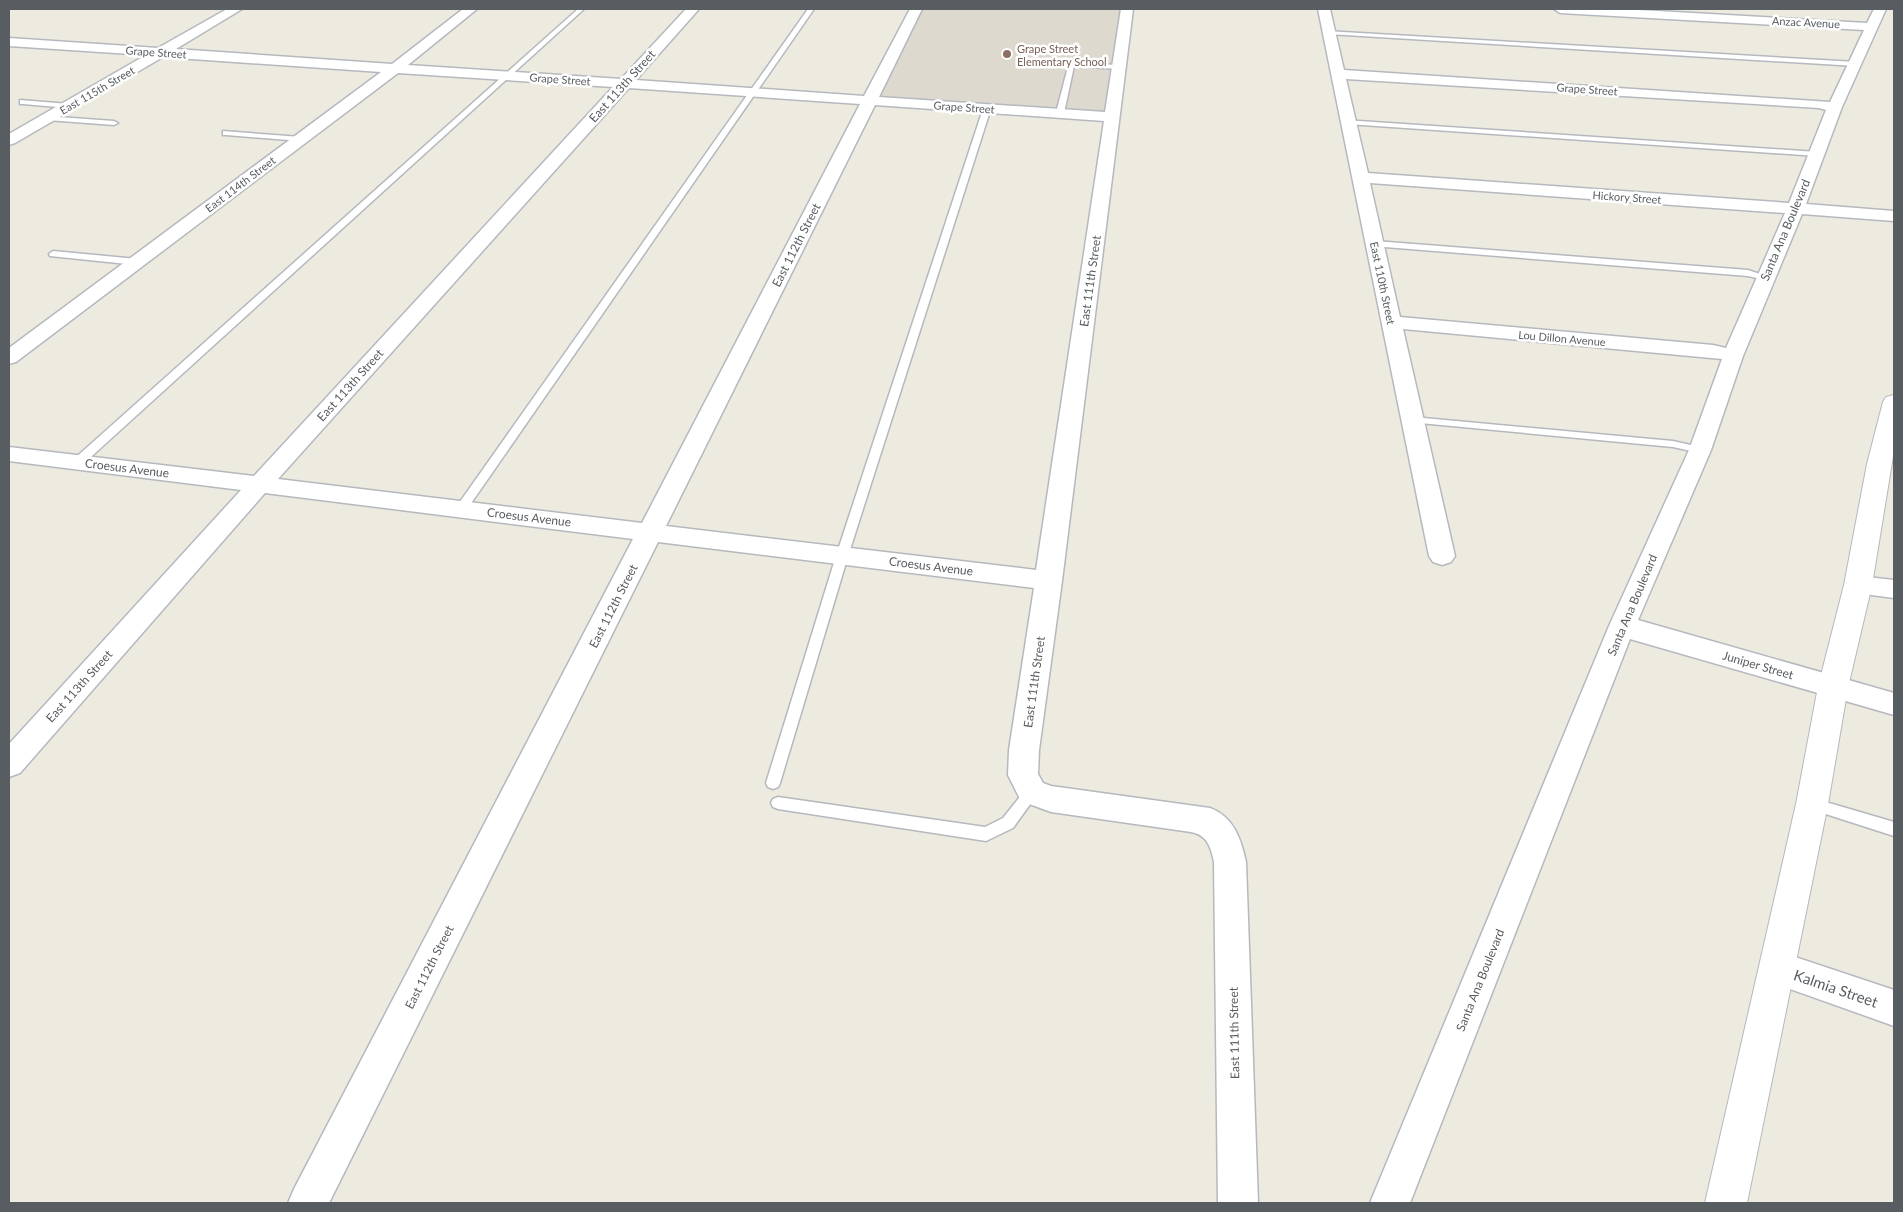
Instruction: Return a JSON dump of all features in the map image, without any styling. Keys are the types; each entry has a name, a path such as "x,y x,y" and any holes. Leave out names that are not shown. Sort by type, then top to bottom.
{"street":[{"name":"East 115th Street","path":"9,140 236,9"},
{"name":"East 114th Street","path":"9,358 471,9"},
{"name":"East 113th Street","path":"9,764 259,485 693,9"},
{"name":"East 112th Street","path":"308,1203 916,9"},
{"name":"East 111th Street","path":"1127,9 1024,750 1023,776 1032,792 1051,799 1210,822 1224,840 1230,862 1238,1203"},
{"name":"East 110th Street","path":"1324,9 1442,556"},
{"name":"Anzac Avenue","path":"1560,9 1876,18"},
{"name":"Santa Ana Boulevard","path":"1390,1203 1622,626 1700,450 1733,356 1795,210 1835,106 1876,18"},
{"name":"Grape Street","path":"9,42 1112,117"},
{"name":"Grape Street","path":"1338,74 1835,106"},
{"name":"Hickory Street","path":"1360,177 1894,216"},
{"name":"Lou Dillon Avenue","path":"1391,322 1703,350 1733,356"},
{"path":"1726,1203 1812,804 1833,687 1886,465 1894,402"},
{"name":"Croesus Avenue","path":"9,454 1049,581"},
{"path":"1858,585 1894,589"},
{"name":"Juniper Street","path":"1622,626 1894,704"},
{"name":"Kalmia Street","path":"1777,968 1894,1008"}],"lane":[{"path":"78,462 580,9"},
{"path":"461,509 811,9"},
{"path":"1328,32 1856,64"},
{"path":"1060,113 1071,64 1119,67"},
{"path":"23,102 69,106"},
{"path":"773,783 842,556 987,108"},
{"path":"48,118 114,123"},
{"path":"1347,122 1817,154"},
{"path":"226,133 301,139"},
{"path":"1375,244 1748,273 1765,277"},
{"path":"52,254 137,262"},
{"path":"1413,420 1673,444 1700,450"},
{"path":"778,803 986,834 1008,822 1032,792"},
{"path":"1812,804 1894,830"}],"shaded area":[{"name":"Grape Street Elementary School","path":"918,9 1125,9 1109,116 872,100"}],"place":[{"name":"Grape Street Elementary School","path":"1007,54"}]}
